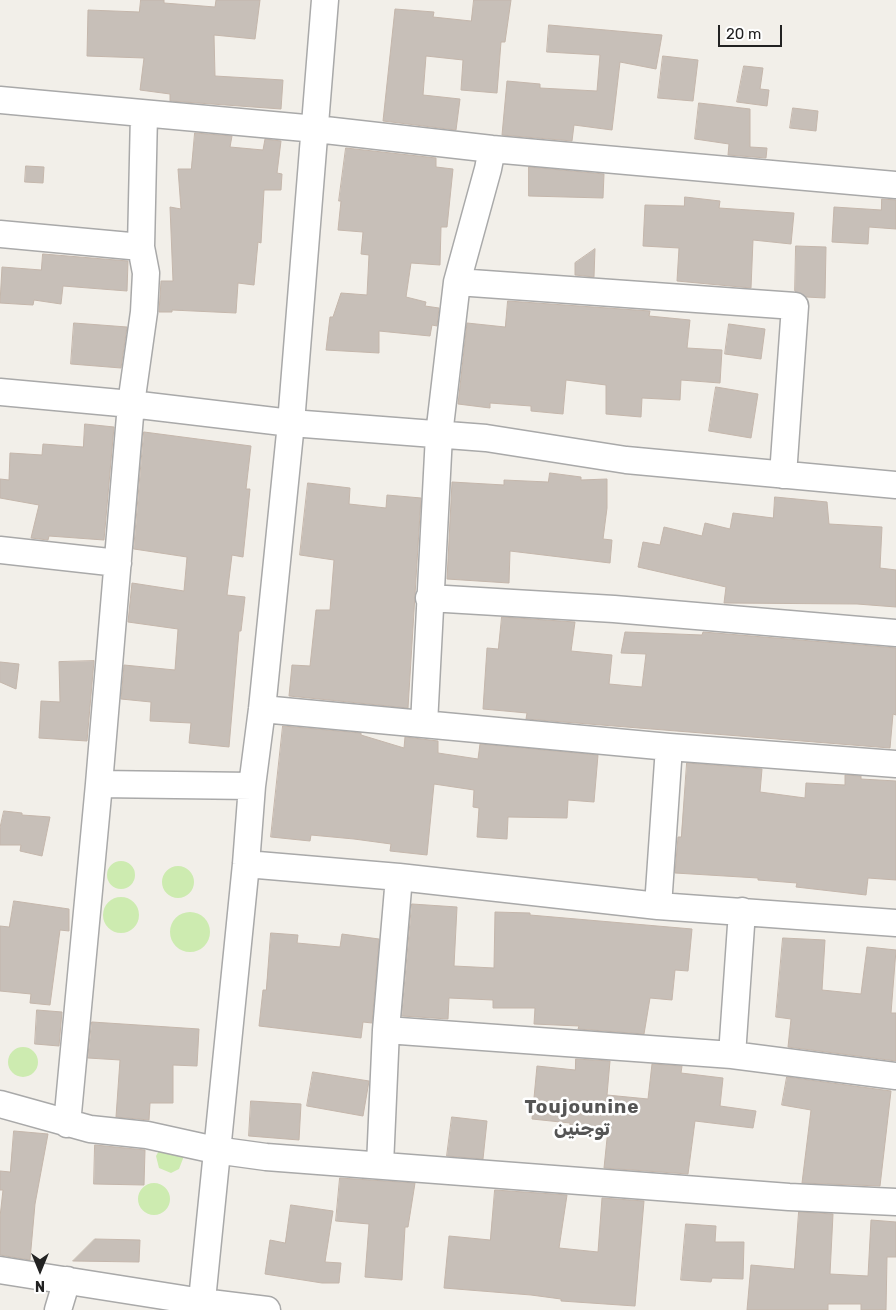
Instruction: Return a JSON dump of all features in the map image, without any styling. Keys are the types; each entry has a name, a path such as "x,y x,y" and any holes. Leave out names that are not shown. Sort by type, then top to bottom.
{"street":[{"path":"201,1306 215,1150 246,864 252,786 262,709 291,423 325,0"},
{"path":"0,100 316,129 492,149 896,185"},
{"path":"67,1124 99,784 131,404 144,312 146,273 141,247 144,114"},
{"path":"424,724 429,598 439,435 456,282 492,149"},
{"path":"0,234 141,247"},
{"path":"456,282 795,306 784,475"},
{"path":"0,392 131,404 291,423 486,438 626,460 896,485"},
{"path":"0,550 118,563"},
{"path":"429,598 614,610 896,633"},
{"path":"262,709 669,747 896,764"},
{"path":"658,906 669,747"},
{"path":"99,784 252,786"},
{"path":"246,864 399,877 658,906 896,923"},
{"path":"380,1165 386,1030 399,877"},
{"path":"732,1055 742,911"},
{"path":"386,1030 732,1055 896,1076"},
{"path":"0,1104 90,1129 147,1135 215,1150 266,1156 789,1197 896,1202"},
{"path":"0,1270 67,1280 201,1306 267,1310"},
{"path":"58,1310 67,1280"}],"green space":[{"path":"121,861 131,865 135,875 131,885 121,889 111,885 107,875 111,865"},
{"path":"178,866 184,867 189,871 193,876 193,888 189,893 184,897 178,898 172,897 167,893 163,888 162,882 163,876 167,871 172,867"},
{"path":"121,897 128,898 134,902 138,908 138,922 134,928 128,932 121,933 114,932 108,928 104,922 103,915 104,908 108,902 114,898"},
{"path":"194,912 201,915 207,921 210,932 209,940 201,949 194,952 186,952 179,949 171,940 170,928 173,921 182,913"},
{"path":"23,1047 33,1052 38,1062 33,1072 23,1077 13,1072 8,1062 13,1052"},
{"path":"161,1147 184,1156 179,1169 171,1173 159,1168 156,1156"},
{"path":"154,1183 160,1184 165,1188 169,1193 169,1205 165,1210 160,1214 154,1215 148,1214 143,1210 139,1205 138,1199 139,1193 143,1188 148,1184"}],"building":[{"path":"141,0 164,0 164,3 215,7 216,0 260,0 255,39 214,35 215,76 283,80 281,109 170,101 170,94 140,90 144,58 87,56 88,10 139,12"},
{"path":"474,0 511,0 505,42 501,42 497,93 461,90 463,60 426,56 423,95 460,99 456,130 383,121 395,9 434,12 433,17 471,21"},
{"path":"549,25 662,35 656,69 620,62 612,130 574,125 572,141 502,135 507,81 540,84 540,88 597,91 600,55 547,52"},
{"path":"663,56 698,60 693,101 658,98"},
{"path":"744,66 763,68 760,89 769,90 767,106 737,102"},
{"path":"699,103 750,109 750,147 767,148 766,158 728,155 729,144 695,139"},
{"path":"793,108 818,111 816,131 790,128"},
{"path":"195,133 232,136 230,147 263,150 265,139 281,141 277,173 282,174 281,190 264,190 261,243 258,242 254,285 238,283 236,313 172,310 172,312 159,312 161,281 173,281 170,207 181,209 178,169 191,169"},
{"path":"346,148 436,158 436,167 453,169 447,227 441,227 440,265 411,263 406,297 426,302 425,306 439,308 437,326 432,325 430,336 379,331 379,353 326,350 330,317 333,317 341,293 367,295 369,255 361,254 363,232 338,230 341,201 339,201"},
{"path":"26,166 44,167 43,183 25,182"},
{"path":"529,167 604,174 603,198 529,196"},
{"path":"685,197 720,201 719,208 794,213 791,244 753,240 751,288 677,281 679,248 643,246 645,205 684,206"},
{"path":"882,199 896,200 896,229 869,227 868,244 832,242 834,207 881,210"},
{"path":"796,246 826,247 825,298 806,297 795,291"},
{"path":"595,249 594,277 575,275 575,263"},
{"path":"43,254 128,261 127,291 63,286 61,304 34,300 33,305 0,303 2,267 41,270"},
{"path":"508,301 650,311 649,316 690,320 687,348 722,350 720,383 681,380 680,400 642,398 641,417 606,414 606,385 566,380 563,414 531,411 531,406 490,403 490,408 458,404 467,323 505,327"},
{"path":"74,323 127,327 121,368 71,364"},
{"path":"729,324 765,329 761,359 725,354"},
{"path":"716,387 758,394 751,438 709,431"},
{"path":"85,424 114,427 104,540 49,536 48,540 31,538 39,505 0,498 0,479 9,480 10,453 42,455 43,444 83,447"},
{"path":"144,432 251,446 246,489 250,489 243,557 232,555 227,595 245,597 241,631 239,631 229,747 189,743 191,723 150,721 151,702 121,699 124,665 175,670 178,629 128,622 132,583 184,591 187,557 134,549"},
{"path":"550,473 581,477 581,480 607,479 607,508 603,539 612,540 610,563 510,551 509,583 447,579 452,482 504,485 504,480 548,482"},
{"path":"308,483 350,488 349,504 386,508 387,495 421,498 408,708 289,696 292,665 310,666 316,610 330,610 334,560 300,555"},
{"path":"775,497 827,502 829,524 882,527 880,568 896,570 896,607 857,604 724,603 726,587 638,567 643,542 660,545 664,527 702,536 705,523 730,529 733,513 773,518"},
{"path":"502,617 575,622 571,651 612,655 609,684 642,687 646,654 621,653 625,632 702,635 703,632 896,648 896,715 893,714 890,748 526,719 527,713 483,709 487,648 498,649"},
{"path":"94,661 87,741 39,738 41,701 60,702 59,662"},
{"path":"0,662 19,664 16,689 0,682"},
{"path":"283,726 361,733 361,735 404,748 405,737 438,741 438,753 478,759 480,744 598,755 594,802 568,800 567,818 508,817 507,839 477,837 479,808 473,807 474,790 434,784 427,855 390,851 391,844 354,839 311,835 310,841 271,837"},
{"path":"687,763 762,769 760,792 805,798 806,783 845,785 845,775 861,776 861,779 896,781 896,880 868,878 866,895 796,887 797,883 758,880 758,878 675,873 678,837 681,837"},
{"path":"4,811 22,813 22,815 50,817 42,856 20,851 21,845 0,845 0,828"},
{"path":"14,901 69,909 69,931 60,930 50,1005 30,1003 31,994 0,991 0,926 9,927"},
{"path":"412,904 457,907 454,966 494,968 495,912 530,913 530,915 692,929 688,971 675,970 672,1000 650,998 644,1034 578,1029 579,1026 534,1024 535,1008 493,1008 493,1000 449,998 448,1019 402,1016"},
{"path":"271,933 298,935 297,943 340,947 342,934 379,939 372,1023 363,1022 361,1038 259,1026 263,990 266,990"},
{"path":"783,938 825,940 822,990 861,994 867,947 896,950 891,1013 896,1013 896,1061 788,1047 791,1019 776,1017"},
{"path":"37,1010 62,1012 59,1046 35,1044"},
{"path":"92,1022 199,1029 197,1066 173,1065 173,1103 150,1103 149,1120 116,1117 120,1060 88,1058"},
{"path":"576,1059 610,1061 607,1095 648,1099 652,1064 682,1066 681,1073 723,1078 720,1106 756,1111 753,1128 695,1121 688,1174 604,1168 608,1129 570,1126 570,1123 532,1119 537,1066 575,1070"},
{"path":"313,1072 369,1081 363,1116 307,1106"},
{"path":"787,1077 891,1091 880,1186 802,1183 811,1110 782,1105"},
{"path":"251,1101 301,1104 299,1140 249,1136"},
{"path":"452,1117 487,1121 483,1159 447,1156"},
{"path":"14,1131 48,1134 35,1204 30,1260 0,1255 0,1217 3,1190 0,1190 0,1171 10,1172"},
{"path":"95,1145 145,1150 144,1185 94,1184"},
{"path":"340,1178 415,1183 408,1227 405,1227 402,1280 365,1277 369,1224 336,1221"},
{"path":"495,1190 567,1195 559,1248 598,1252 602,1198 644,1201 635,1306 561,1301 561,1299 531,1295 444,1288 449,1236 490,1240"},
{"path":"291,1205 333,1211 325,1262 341,1263 339,1283 322,1283 265,1274 270,1240 285,1243"},
{"path":"799,1212 833,1214 830,1274 868,1276 871,1220 896,1222 896,1257 887,1257 886,1310 861,1310 861,1304 828,1304 828,1310 747,1310 751,1265 794,1269"},
{"path":"686,1224 716,1226 715,1242 744,1242 743,1279 712,1278 711,1282 681,1280"},
{"path":"95,1239 140,1240 139,1262 73,1261"}],"district":[{"name":"Toujounine توجنين","path":"582,1119"}]}
